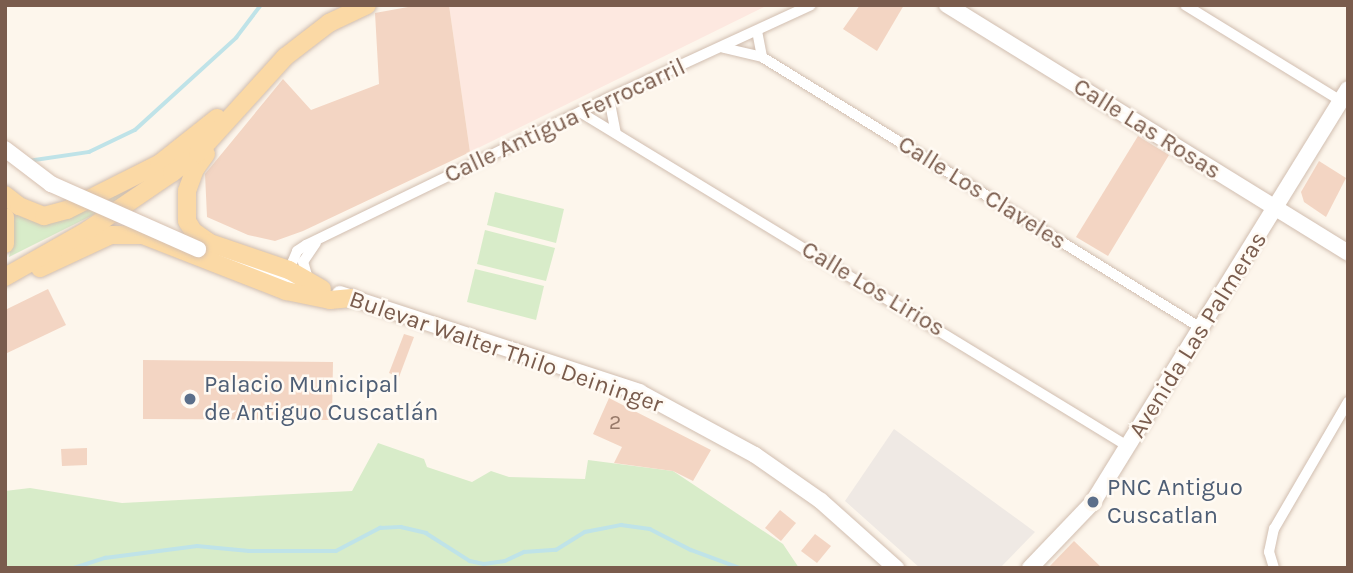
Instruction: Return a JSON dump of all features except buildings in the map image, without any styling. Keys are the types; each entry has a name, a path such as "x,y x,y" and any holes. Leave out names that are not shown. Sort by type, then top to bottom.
{"main road":[{"path":"5,195 32,212 54,215 136,177 198,134 285,57 329,23 367,5"},
{"path":"5,277 88,230 198,153 285,57"},
{"path":"262,82 242,112 195,169 187,191 187,221 199,237 210,243 315,284"},
{"path":"5,217 5,244"},
{"path":"5,284 111,235 124,233 156,238 286,290 330,300 352,298"}],"street":[{"name":"Calle Antigua Ferrocarril","path":"287,275 297,251 320,239 609,98 724,48 811,5"},
{"name":"Calle Las Rosas","path":"947,5 1348,253"},
{"path":"1185,5 1344,95"},
{"path":"757,31 762,57"},
{"name":"Calle Los Claveles","path":"724,48 762,57 1201,328"},
{"name":"Avenida Las Palmeras","path":"1030,568 1093,502 1344,95"},
{"path":"609,98 616,133"},
{"name":"Calle Los Lirios","path":"580,112 1129,447"},
{"path":"5,149 51,184 198,249 287,275"},
{"path":"315,284 303,262 320,239"},
{"name":"Bulevar Walter Thilo Deininger","path":"260,278 313,291 315,284 639,392 755,455 821,501 896,568"},
{"path":"1273,568 1269,552 1274,529 1348,402"}],"shaded area":[{"path":"449,5 768,5 470,152"},
{"path":"894,429 1035,532 1000,568 920,568 845,501"}],"green space":[{"path":"144,183 127,198 9,257 14,234 6,206 29,216"},
{"path":"495,192 564,209 556,243 487,225"},
{"path":"485,230 555,248 546,281 477,264"},
{"path":"475,269 544,286 536,320 467,302"},
{"path":"378,443 424,459 427,467 472,482 491,471 509,477 585,479 588,460 673,471 783,544 799,568 5,568 5,491 30,488 122,503 352,491"}],"waterway":[{"path":"28,161 89,152 135,130 236,38 261,5"},
{"path":"74,568 105,558 197,546 249,551 336,551 380,528 401,527 426,533 470,561 484,564 505,561 524,552 556,550 585,532 621,525 650,529 691,550 740,568"}],"place":[{"name":"Palacio Municipal de Antiguo Cuscatlán","path":"190,399"},
{"name":"PNC Antiguo Cuscatlan","path":"1093,502"}]}
